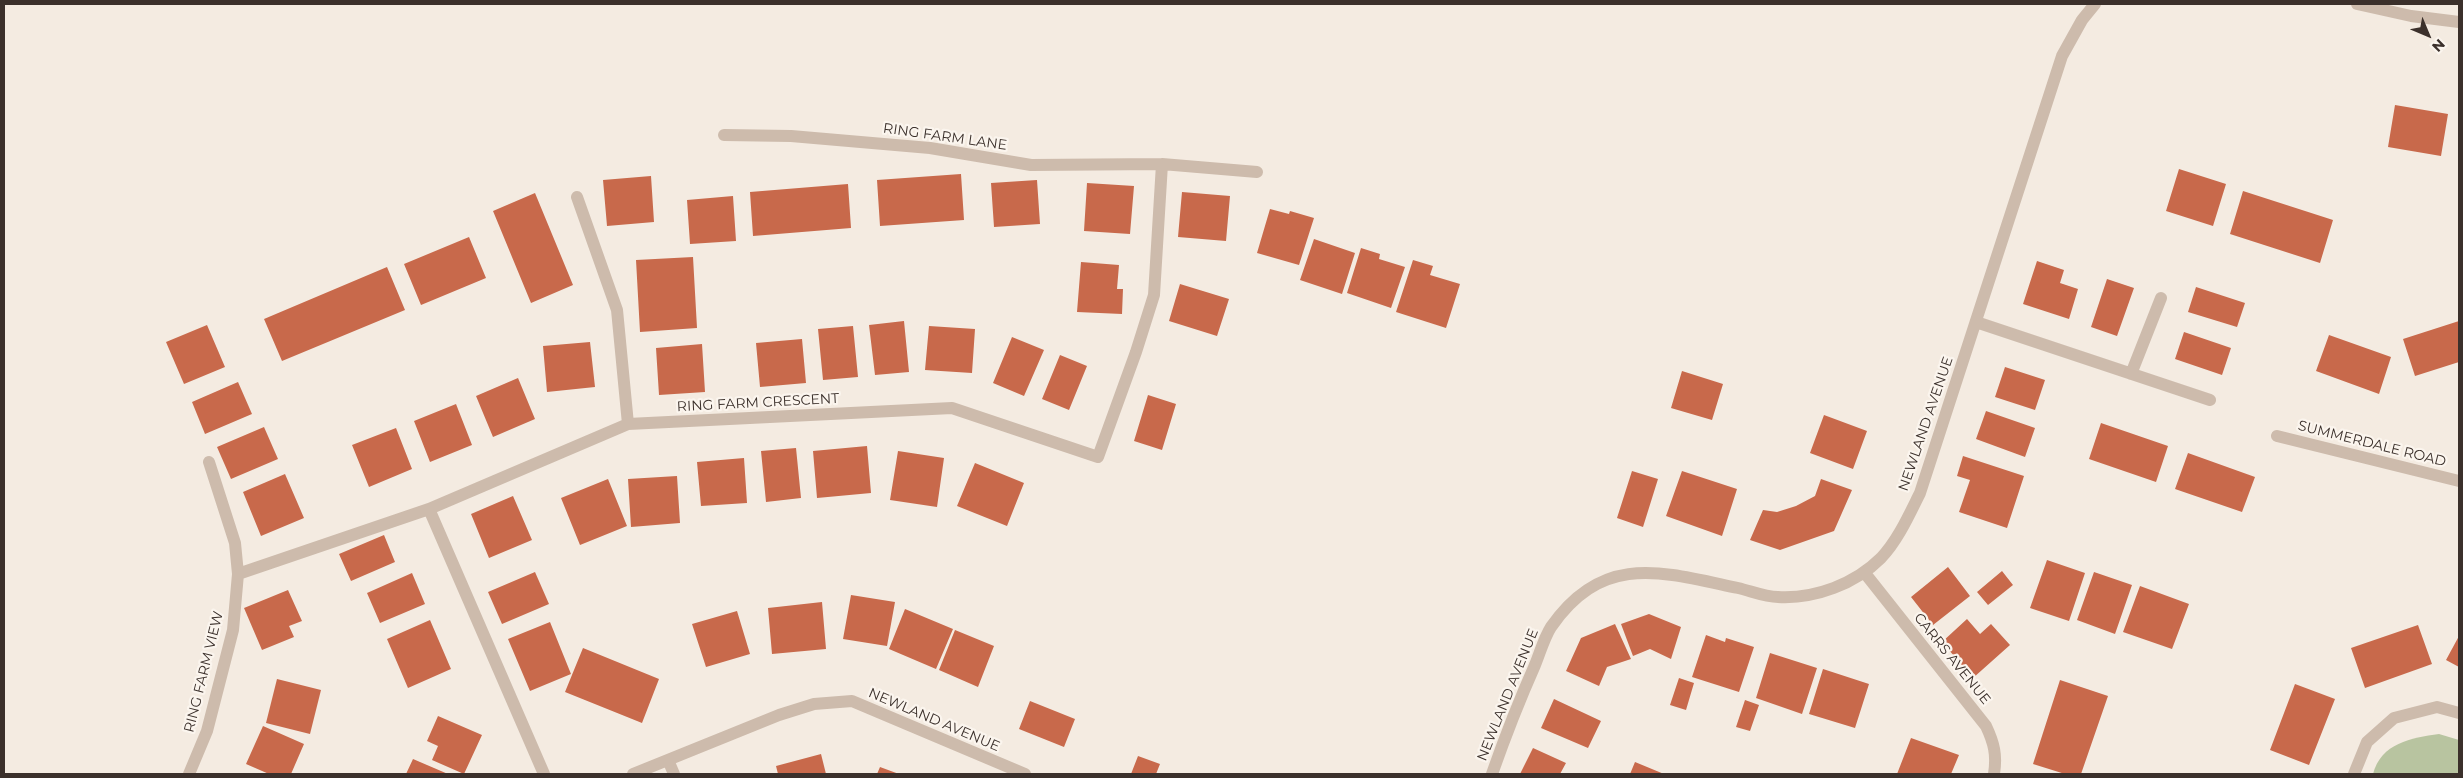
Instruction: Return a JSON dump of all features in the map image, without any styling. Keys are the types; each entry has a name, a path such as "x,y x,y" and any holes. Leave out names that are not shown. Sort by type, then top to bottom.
{"street":[{"name":"NEWLAND AVENUE","path":"1492,774 1516,708 1551,628 1569,607 1596,583 1624,573 1674,574 1778,597 1818,594 1851,581 1881,557 1900,532 1920,493 2062,56 2082,20 2094,4"},
{"path":"2357,4 2411,16 2459,22"},
{"name":"RING FARM LANE","path":"724,135 791,136 930,148 1030,164 1162,164 1257,172"},
{"name":"RING FARM CRESCENT","path":"429,509 628,424 952,408 1098,457 1136,352 1154,294 1162,164"},
{"path":"577,197 617,310 628,424"},
{"path":"2132,374 2161,298"},
{"path":"1976,322 2210,400"},
{"name":"SUMMERDALE ROAD","path":"2277,436 2459,481"},
{"name":"RING FARM VIEW","path":"189,774 207,731 233,630 238,574 235,542 209,462"},
{"path":"238,574 429,509 544,774"},
{"name":"CARRS AVENUE","path":"1864,572 1986,726 1994,744 1996,759 1994,774"},
{"name":"NEWLAND AVENUE","path":"634,774 779,715 814,704 852,701 1025,774"},
{"path":"2354,774 2367,742 2394,718 2436,707 2459,712"},
{"path":"668,760 674,774"}],"green space":[{"path":"2439,734 2459,740 2459,774 2373,774 2383,755 2398,744 2408,740"}],"building":[{"path":"2395,105 2448,114 2441,156 2388,147"},
{"path":"2179,169 2226,184 2213,226 2166,211"},
{"path":"961,174 964,220 880,226 877,180"},
{"path":"651,176 654,222 607,226 603,180"},
{"path":"1037,180 1040,224 994,227 991,183"},
{"path":"1087,183 1134,186 1130,234 1084,231"},
{"path":"848,184 851,228 753,236 750,192"},
{"path":"2243,191 2333,220 2320,263 2230,234"},
{"path":"1182,192 1230,196 1226,241 1178,237"},
{"path":"535,193 573,285 531,303 493,211"},
{"path":"733,196 736,241 690,244 687,200"},
{"path":"1270,209 1289,214 1290,211 1314,218 1299,265 1257,253"},
{"path":"469,237 486,278 421,305 404,264"},
{"path":"1314,239 1355,253 1342,294 1300,280"},
{"path":"1361,248 1380,254 1379,259 1405,267 1391,308 1347,293"},
{"path":"693,257 697,328 640,332 636,260"},
{"path":"1413,260 1433,266 1430,275 1460,284 1446,328 1396,312"},
{"path":"2037,261 2064,270 2060,283 2078,289 2069,319 2023,304"},
{"path":"1081,262 1119,265 1117,289 1123,289 1122,314 1077,312"},
{"path":"387,267 405,310 282,361 264,319"},
{"path":"2107,279 2134,288 2117,336 2091,327"},
{"path":"1180,284 1229,299 1217,336 1169,321"},
{"path":"2196,287 2245,303 2237,327 2188,312"},
{"path":"904,321 909,372 875,375 869,325"},
{"path":"2459,321 2459,362 2415,376 2403,339"},
{"path":"207,325 225,367 184,384 166,342"},
{"path":"853,326 858,377 823,380 818,329"},
{"path":"929,326 975,329 972,373 925,370"},
{"path":"2184,332 2231,348 2222,375 2175,359"},
{"path":"2329,335 2391,357 2379,394 2316,371"},
{"path":"1012,337 1044,350 1024,396 993,383"},
{"path":"802,339 806,383 760,387 756,343"},
{"path":"590,342 595,387 547,392 543,346"},
{"path":"702,344 705,392 659,395 656,348"},
{"path":"1060,355 1087,366 1069,410 1042,399"},
{"path":"2005,367 2045,380 2035,410 1995,397"},
{"path":"1682,371 1723,384 1712,420 1671,408"},
{"path":"518,378 535,419 493,437 476,396"},
{"path":"238,382 252,414 205,434 192,402"},
{"path":"1148,395 1176,404 1162,450 1134,441"},
{"path":"456,404 472,445 430,462 414,421"},
{"path":"1986,411 2035,428 2025,457 1976,439"},
{"path":"1824,415 1867,431 1853,469 1810,453"},
{"path":"2101,423 2168,446 2156,482 2089,459"},
{"path":"264,427 278,459 231,479 217,447"},
{"path":"396,428 412,469 369,487 352,445"},
{"path":"867,446 871,493 817,498 813,451"},
{"path":"796,448 801,498 766,502 761,451"},
{"path":"898,451 944,458 937,507 890,500"},
{"path":"2188,453 2255,477 2242,512 2175,489"},
{"path":"1963,456 2024,476 2007,528 1959,512 1970,480 1957,476"},
{"path":"744,458 747,503 701,506 697,462"},
{"path":"975,463 1024,483 1007,526 957,506"},
{"path":"1632,471 1658,479 1643,527 1617,518"},
{"path":"1682,471 1737,489 1722,536 1666,516"},
{"path":"285,474 304,518 261,536 243,492"},
{"path":"677,476 680,523 631,527 628,479"},
{"path":"608,479 627,526 580,545 561,498"},
{"path":"1821,479 1852,490 1834,531 1780,550 1750,540 1763,510 1777,512 1796,506 1815,496"},
{"path":"513,496 532,540 489,558 471,514"},
{"path":"384,535 395,562 351,581 339,554"},
{"path":"2047,560 2085,573 2069,621 2030,608"},
{"path":"1948,567 1970,596 1933,625 1911,597"},
{"path":"2002,571 2013,585 1988,605 1977,592"},
{"path":"535,572 549,604 502,624 488,592"},
{"path":"2094,572 2132,585 2115,634 2077,620"},
{"path":"412,573 425,604 380,623 367,593"},
{"path":"2140,586 2189,604 2172,649 2123,632"},
{"path":"288,590 302,621 289,626 294,637 262,650 244,608"},
{"path":"851,595 895,602 887,646 843,639"},
{"path":"822,602 826,649 772,654 768,608"},
{"path":"905,609 953,629 936,669 889,649"},
{"path":"737,611 750,654 706,667 692,624"},
{"path":"1649,614 1681,627 1671,659 1650,649 1633,656 1621,624"},
{"path":"1967,619 1980,634 1991,624 2010,645 1973,678 1942,642"},
{"path":"430,620 451,669 408,688 387,639"},
{"path":"550,622 571,674 530,691 508,639"},
{"path":"1615,624 1631,659 1607,667 1599,686 1566,671 1581,638"},
{"path":"2418,625 2432,664 2365,688 2351,648"},
{"path":"955,630 994,646 978,687 939,670"},
{"path":"1706,635 1725,642 1726,638 1754,647 1739,692 1692,677"},
{"path":"2459,636 2459,667 2446,660"},
{"path":"583,648 659,679 642,723 565,692"},
{"path":"1770,653 1817,668 1802,714 1756,698"},
{"path":"1823,669 1869,684 1855,728 1809,714"},
{"path":"1679,678 1694,683 1686,710 1670,705"},
{"path":"277,679 321,690 310,734 266,723"},
{"path":"2060,680 2108,696 2081,774 2065,774 2033,764"},
{"path":"2295,684 2335,699 2309,765 2270,750"},
{"path":"1554,699 1601,721 1588,748 1541,728"},
{"path":"1745,700 1759,705 1750,731 1736,727"},
{"path":"1030,701 1075,719 1064,747 1019,729"},
{"path":"438,716 482,735 464,774 432,760 438,746 427,741"},
{"path":"263,726 304,744 291,774 269,774 246,764"},
{"path":"1911,738 1959,755 1951,774 1897,774"},
{"path":"1533,748 1566,763 1560,774 1520,774"},
{"path":"821,754 826,774 778,774 776,766"},
{"path":"1138,756 1160,764 1156,774 1131,774"},
{"path":"413,759 448,774 406,774"},
{"path":"1635,762 1664,774 1630,774"},
{"path":"880,767 899,774 877,774"}]}
